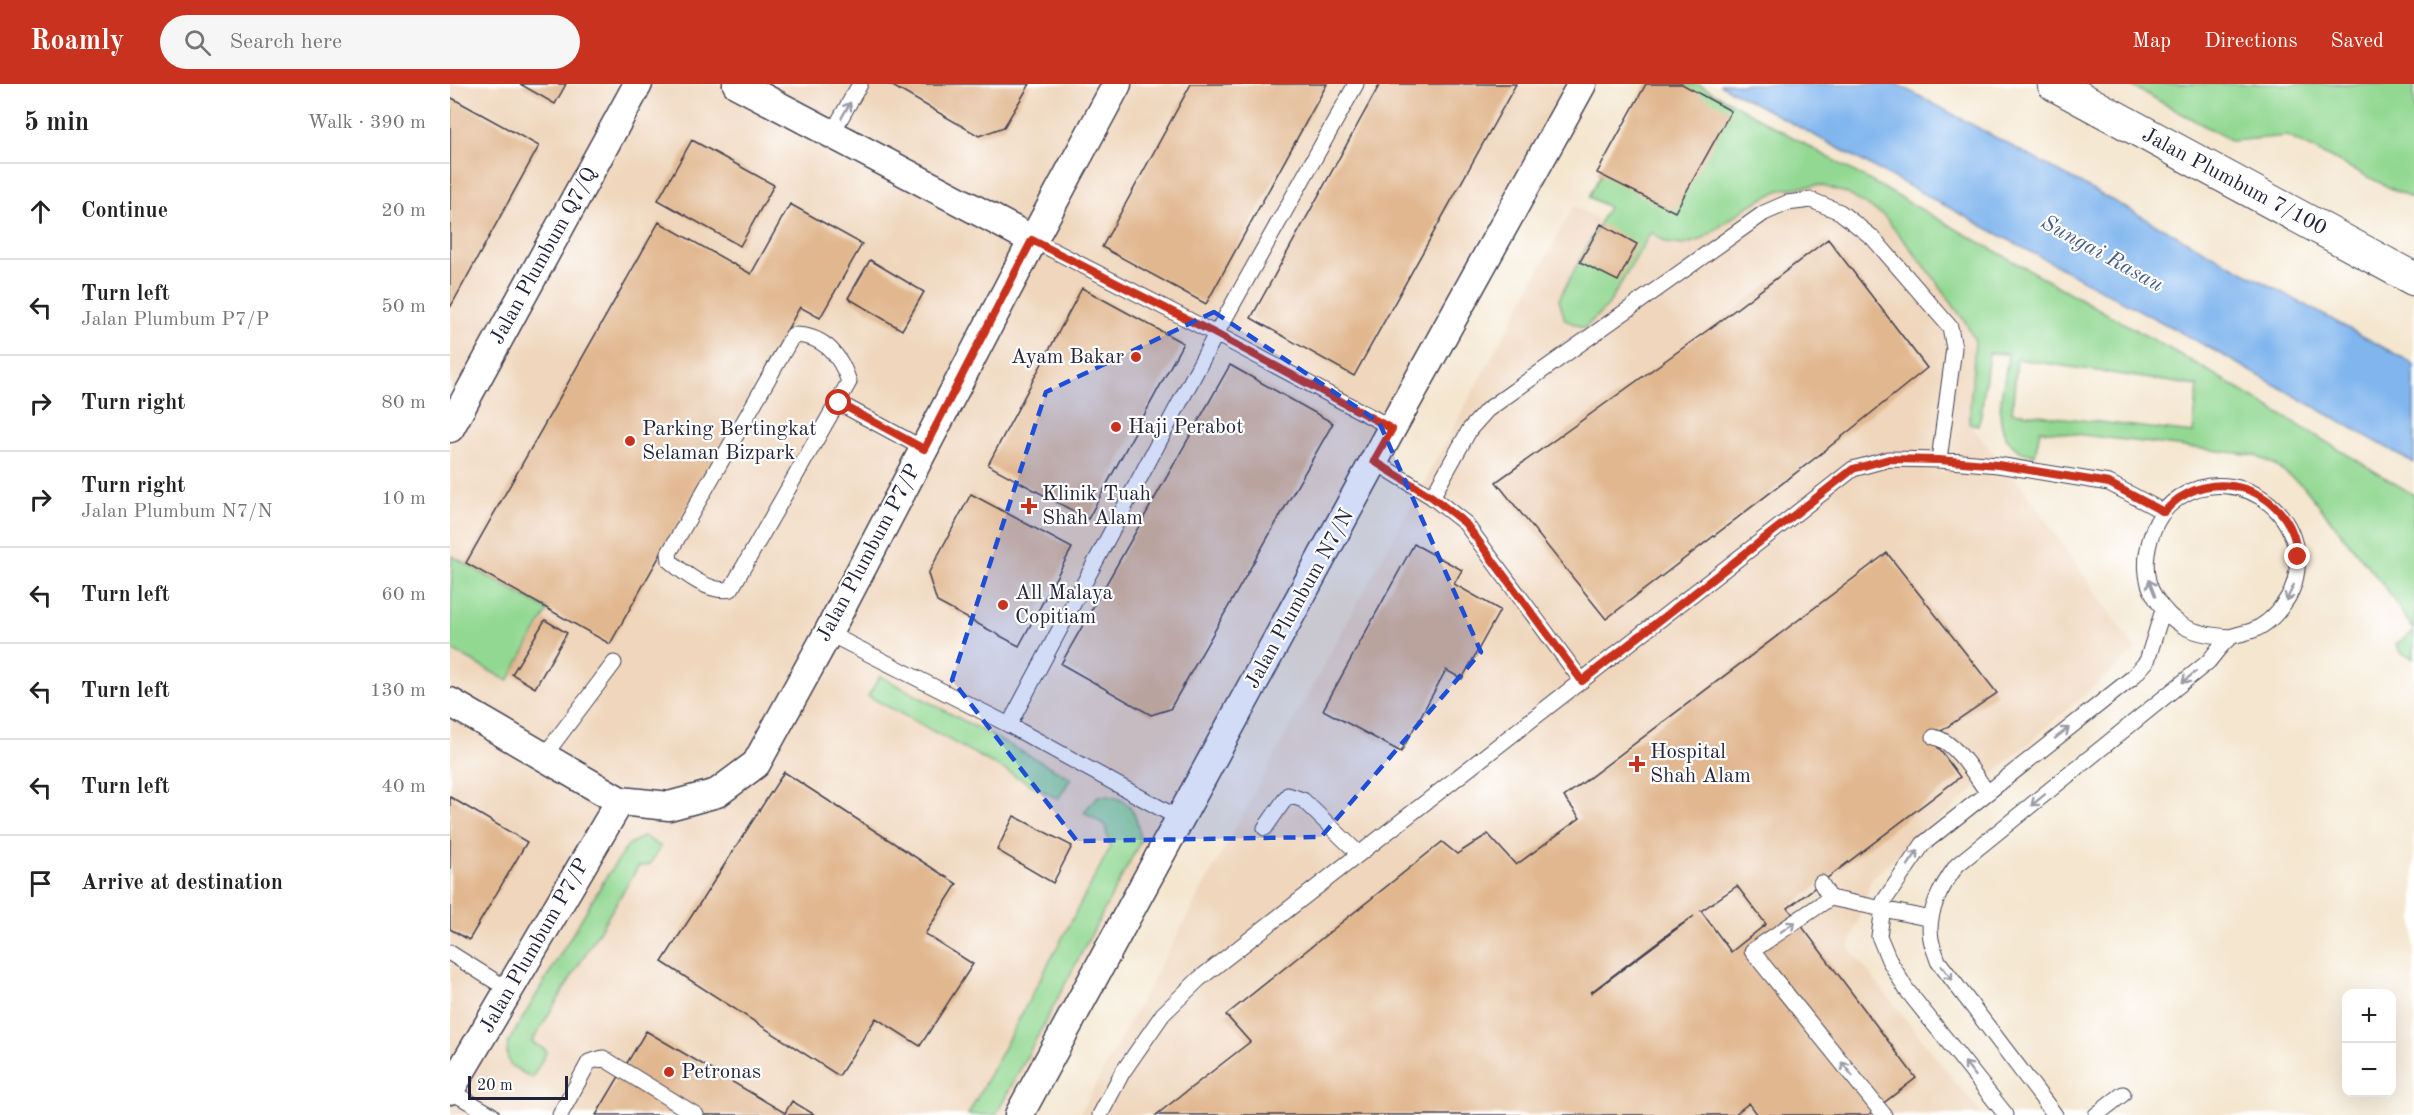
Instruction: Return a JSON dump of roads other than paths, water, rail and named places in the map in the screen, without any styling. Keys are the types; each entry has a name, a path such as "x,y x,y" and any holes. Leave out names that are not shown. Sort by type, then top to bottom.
{"street":[{"name":"Jalan Plumbum Q7/Q","path":"450,428 638,84"},
{"path":"737,84 1032,240"},
{"name":"Jalan Plumbum P7/P","path":"450,702 620,801 669,806 717,793 756,764 828,633 1032,240 1117,84"},
{"name":"Jalan Plumbum N7/N","path":"1019,1115 1374,461 1582,84"},
{"name":"Jalan Plumbum 7/100","path":"2054,84 2414,279"},
{"name":"Jalan Plumbum P7/P","path":"450,1091 620,801"}],"lane":[{"path":"831,135 860,84"},
{"path":"1009,725 1216,334 1356,84"},
{"path":"1432,497 1470,429 1487,410 1764,213 1787,203 1810,200 1840,212 1873,238 1950,327 1954,348 1939,460"},
{"path":"1032,240 1216,334 1392,429"},
{"path":"793,334 806,335 832,349 844,366 849,382 839,403 731,589 722,591 708,586 670,561 669,554 793,334"},
{"path":"839,403 924,449"},
{"path":"1100,1115 1122,1073 1162,1014 1199,979 1853,469 1889,459 1998,465 2109,483 2164,512"},
{"path":"1374,461 1432,497 1465,523 1582,681"},
{"path":"2224,485 2246,488 2266,499 2282,514 2293,534 2298,557 2296,579 2287,600 2272,618 2253,630 2231,637 2206,636 2182,627 2163,610 2152,592 2146,572 2147,550 2152,530 2164,512 2181,497 2202,487 2224,485"},
{"path":"2006,1115 1906,989 1895,970 1879,936 1884,901 1923,844 2132,678 2147,661 2163,610"},
{"path":"828,633 1009,725 1180,819"},
{"path":"2055,1115 1938,961 1930,938 1932,911 1945,882 1957,865 2208,662 2231,637"},
{"path":"544,756 614,663"},
{"path":"1934,737 1951,746 1987,792"},
{"path":"1265,828 1288,795 1303,800 1359,854"},
{"path":"1821,883 1830,898"},
{"path":"1884,1115 1752,951 1830,898 1883,907 1931,919"},
{"path":"450,953 509,990"},
{"path":"560,1115 589,1062 603,1058 696,1115"},
{"path":"450,1091 492,1115"},
{"path":"2096,1115 2123,1094"}],"water":[{"name":"Sungai Rasau","path":"1719,84 1897,84 2414,364 2414,463 2206,346"}],"place":[{"name":"Ayam Bakar","path":"1136,357"},
{"name":"Haji Perabot","path":"1116,427"},
{"name":"Parking Bertingkat Selaman Bizpark","path":"630,441"},
{"name":"Klinik Tuah Shah Alam","path":"1029,506"},
{"name":"All Malaya Copitiam","path":"1003,605"},
{"name":"Hospital Shah Alam","path":"1637,764"},
{"name":"Petronas","path":"669,1072"}]}
